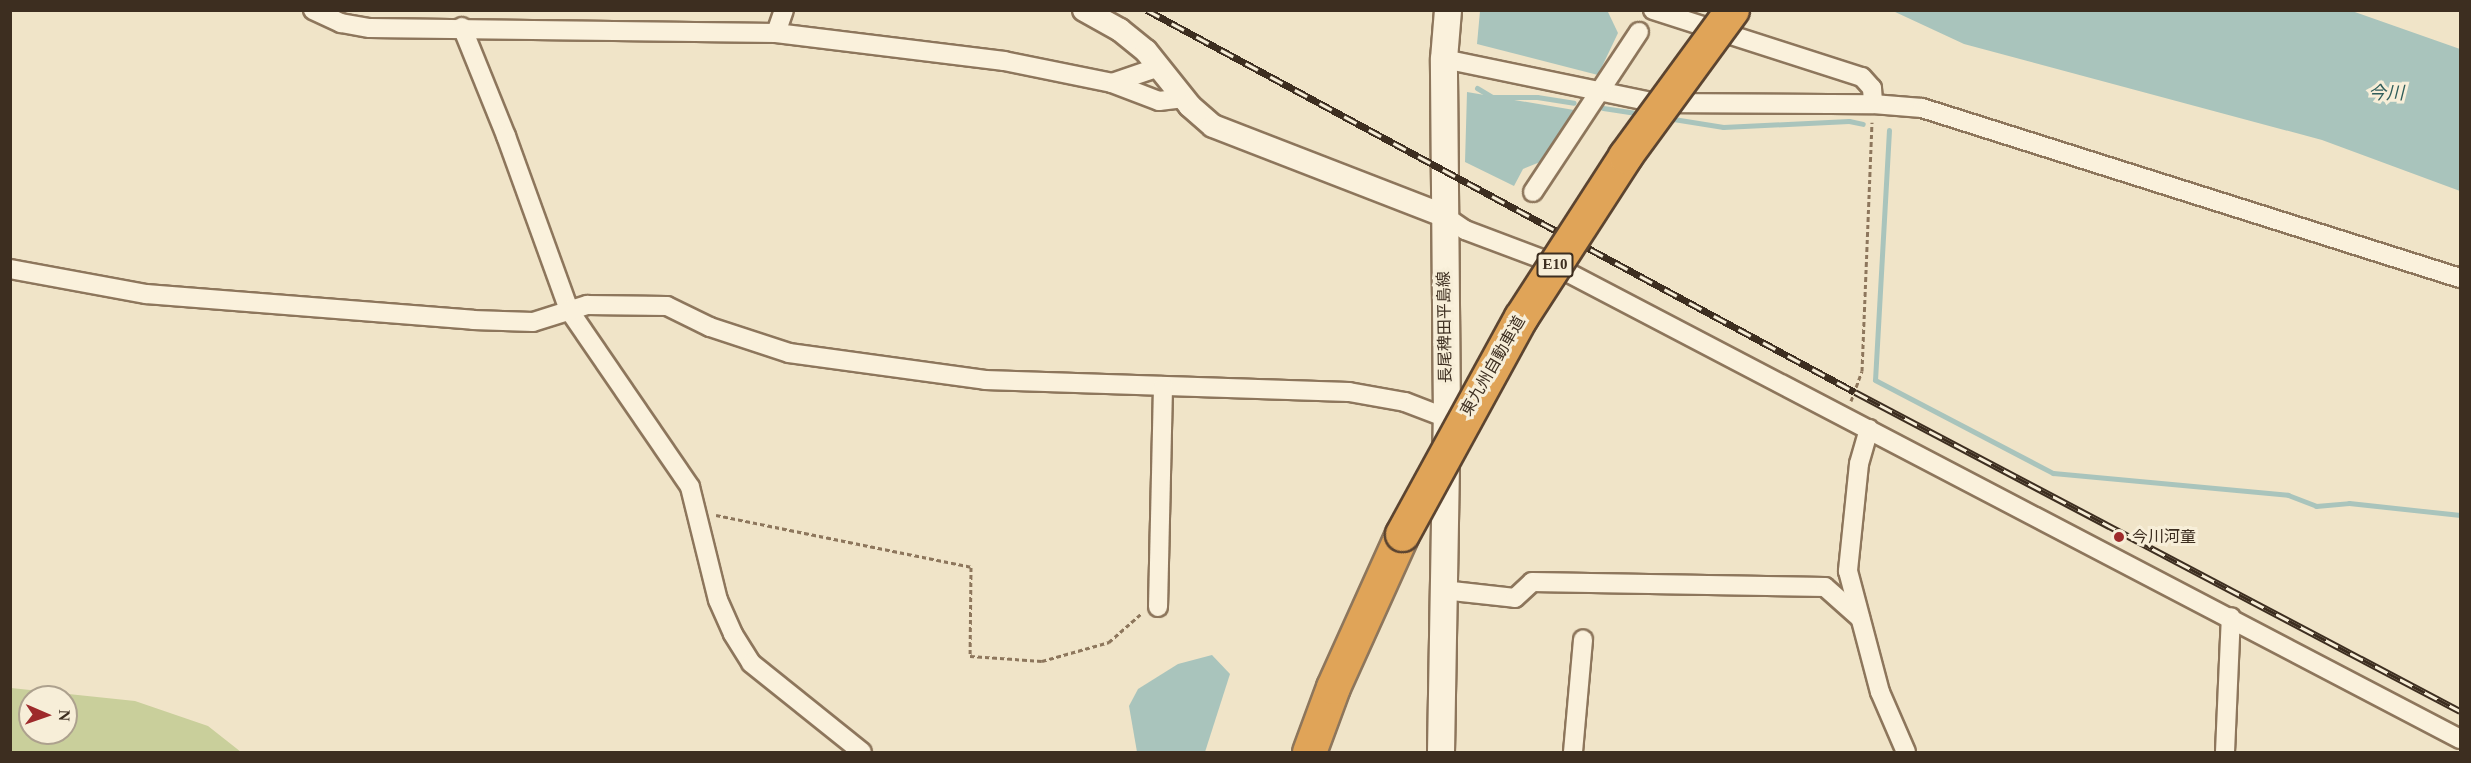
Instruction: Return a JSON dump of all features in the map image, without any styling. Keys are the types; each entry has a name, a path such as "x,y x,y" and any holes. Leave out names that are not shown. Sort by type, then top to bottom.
{"highway":[{"name":"東九州自動車道","path":"1309,753 1333,687 1402,534 1521,317 1625,156 1732,10"}],"main road":[{"name":"長尾稗田平島線","path":"1441,753 1447,417 1443,215 1444,59 1448,10"}],"street":[{"path":"313,10 341,23 370,28 462,27 776,33 1004,61 1112,83 1159,101 1184,98"},
{"path":"776,33 784,10"},
{"path":"1084,10 1120,30 1159,67 1184,98 1213,126 1443,215 1465,230 1542,259 2231,617 2460,739"},
{"path":"1653,10 1862,77 1872,88 1873,104"},
{"path":"462,27 507,136 569,310 690,487 718,600 751,663 862,753"},
{"path":"1533,192 1640,32"},
{"path":"1444,59 1656,103 1873,104 1922,108 2460,278"},
{"path":"1112,83 1136,78 1159,67"},
{"path":"10,269 146,294 473,320 533,322 586,305 667,306 710,327 789,353 985,380 1349,392 1405,402 1447,417"},
{"path":"1158,607 1163,386"},
{"path":"1869,429 1859,464 1848,571 1858,597 1860,618 1880,692 1906,753"},
{"path":"1443,591 1515,598 1532,582 1825,587 1860,618"},
{"path":"2224,753 2231,617"},
{"path":"1573,753 1583,639"}],"path":[{"path":"1845,417 1862,371 1873,104"},
{"path":"697,511 971,567 970,656 1042,662 1109,642 1137,615 1158,607"}],"green space":[{"path":"11,688 18,689 18,745 78,745 78,695 135,701 208,726 241,752 11,752"}],"water":[{"path":"1480,11 1608,12 1618,33 1598,75 1477,44"},
{"name":"今川","path":"1893,11 2352,11 2460,49 2460,191 2322,140 1964,44"},
{"path":"1467,92 1574,110 1540,162 1523,169 1514,186 1465,162"},
{"path":"1212,655 1230,674 1205,752 1137,752 1129,706 1138,689 1178,664"}],"waterway":[{"path":"1477,88 1492,97 1537,97 1574,103"},
{"path":"1603,108 1643,114"},
{"path":"1667,118 1723,127 1849,121 1863,124"},
{"path":"1889,130 1875,380 2053,473 2288,495 2316,506 2349,503 2460,515"}],"railway":[{"path":"1147,10 1855,392 2460,711"}],"place":[{"name":"今川河童","path":"2119,537"}]}
